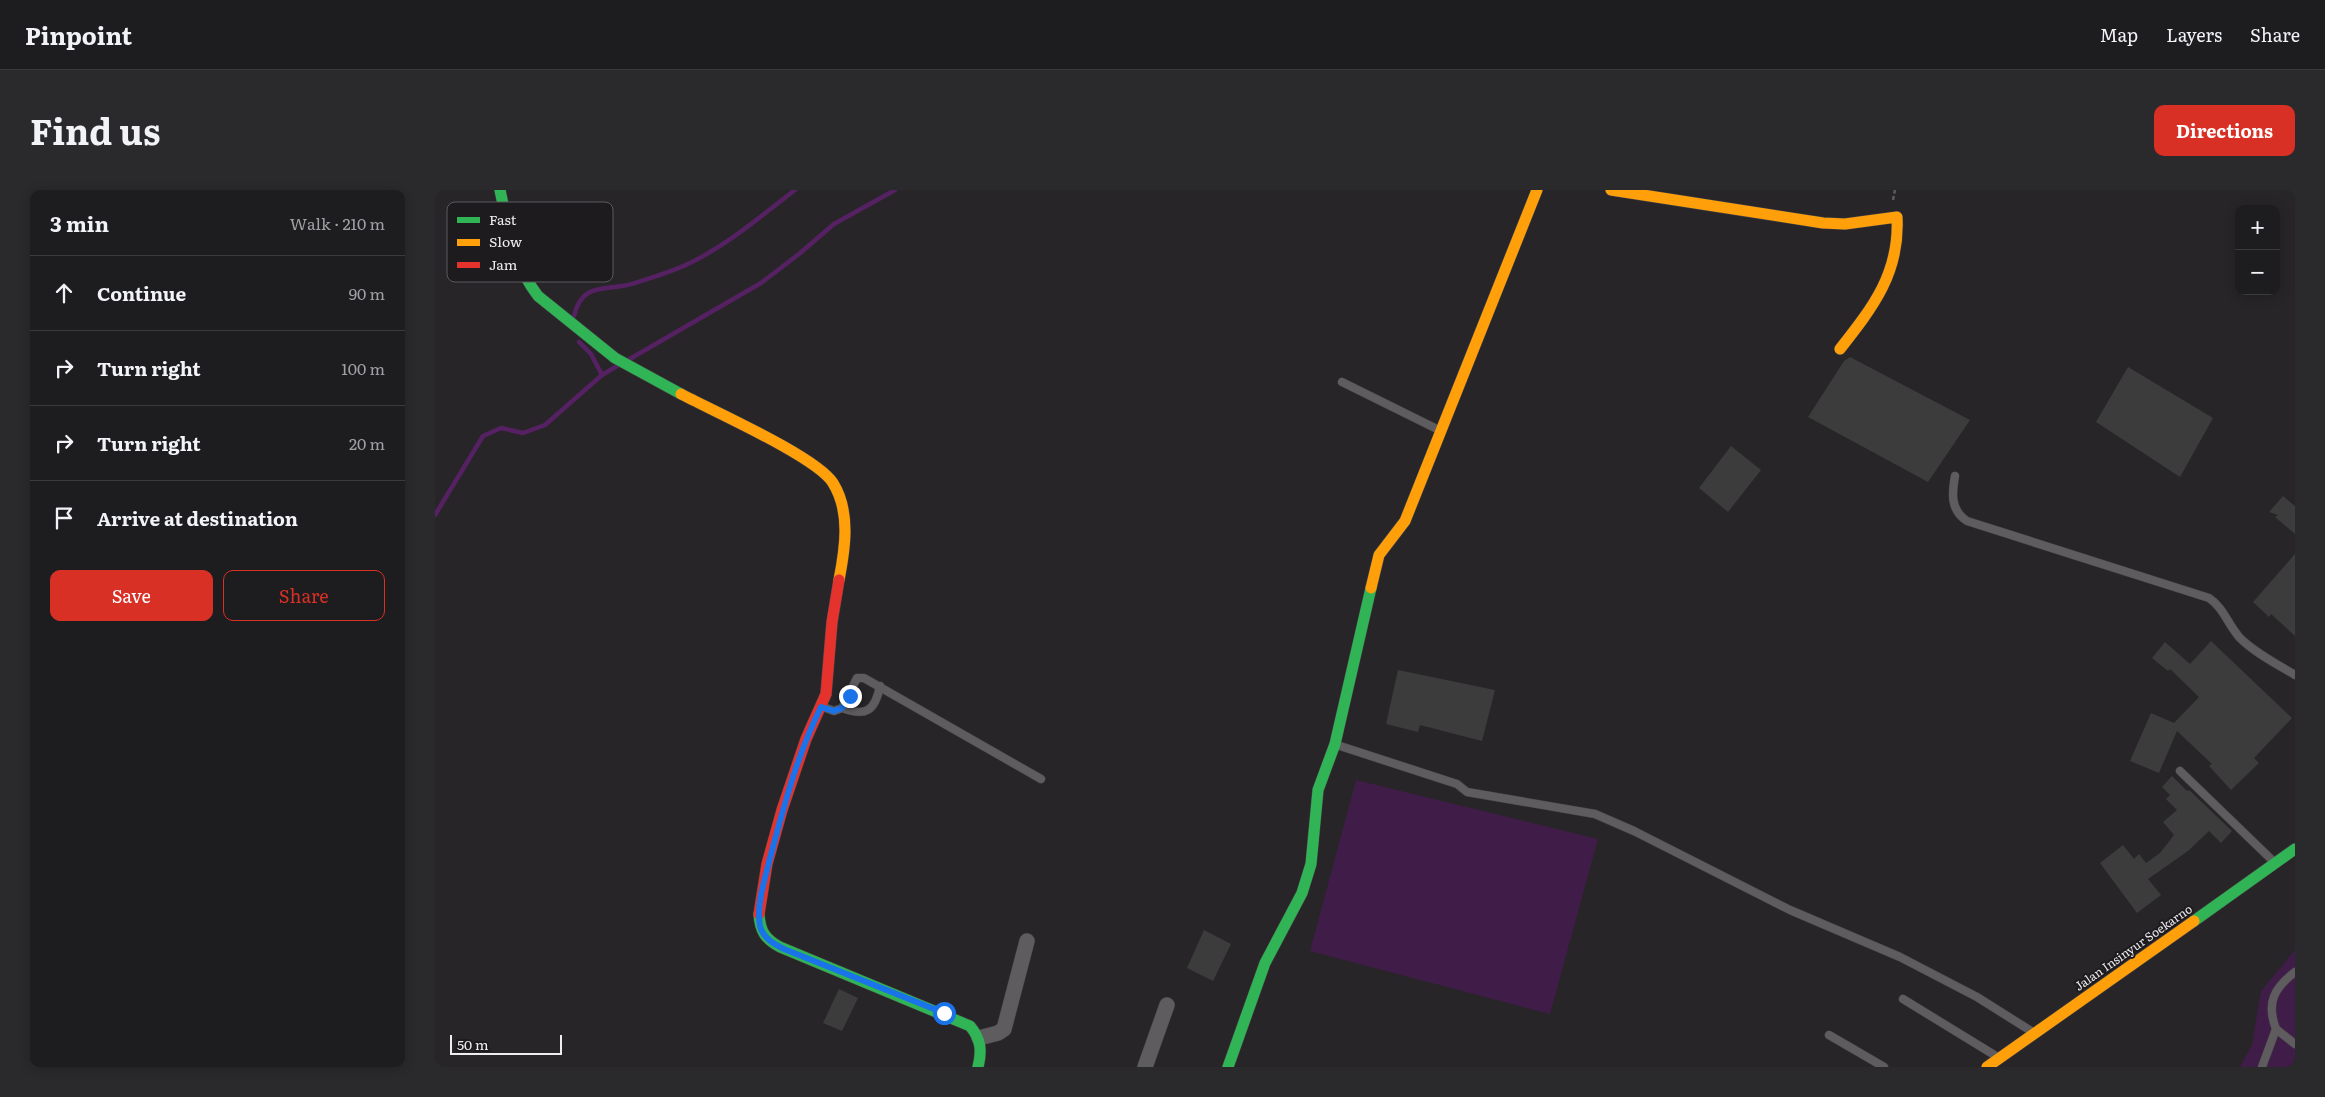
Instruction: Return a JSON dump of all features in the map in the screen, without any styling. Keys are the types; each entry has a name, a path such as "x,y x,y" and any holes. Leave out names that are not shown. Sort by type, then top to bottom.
{"street":[{"path":"1228,1067 1265,963 1302,893 1311,864 1318,790 1326,764 1335,744 1379,555 1405,521 1537,190"},
{"path":"1611,190 1823,223 1845,224 1897,217 1899,244 1891,274 1874,304 1840,349"},
{"path":"527,282 538,296 615,358 634,370 806,459 834,485 844,520 845,539 831,626 829,679 821,707 803,746 783,808 763,885 759,915 760,928 771,942 784,949 944,1013 970,1026 979,1038 981,1045 978,1067"},
{"name":"Jalan Insinyur Soekarno","path":"1987,1067 2295,850"},
{"path":"979,1038 998,1033 1004,1029 1027,941"},
{"path":"1145,1067 1167,1004"}],"lane":[{"path":"1342,382 1440,431"},
{"path":"1955,476 1953,495 1955,509 1967,521 2209,598 2221,608 2230,624 2249,646 2295,675"},
{"path":"842,708 857,678 864,678 1041,779"},
{"path":"821,707 834,711 842,708 861,713 870,710 877,702 880,686"},
{"path":"1335,744 1457,784 1467,792 1595,814 1634,831 1790,910 1900,957 1977,996 2034,1033"},
{"path":"2180,771 2275,864"},
{"path":"2295,972 2276,989 2271,1003 2272,1019 2276,1029 2295,1044"},
{"path":"1903,999 2000,1058"},
{"path":"2262,1067 2276,1029"},
{"path":"1829,1035 1883,1067"}],"shaded area":[{"path":"1356,780 1598,839 1550,1014 1310,951"},
{"path":"2295,950 2295,1067 2240,1067 2252,1045 2261,991"}],"building":[{"path":"1850,357 1970,420 1928,482 1808,417 1844,361"},
{"path":"2128,367 2213,418 2180,477 2096,422"},
{"path":"1731,446 1761,470 1728,512 1699,488"},
{"path":"2283,496 2295,506 2295,534 2275,517 2278,515 2269,512"},
{"path":"2295,554 2295,636 2271,614 2269,617 2253,602"},
{"path":"2211,641 2292,718 2254,758 2259,763 2231,790 2209,766 2212,764 2177,731 2159,773 2130,761 2151,713 2174,723 2199,697 2170,669 2168,671 2152,658 2165,642 2190,664"},
{"path":"1398,670 1495,690 1482,741 1420,725 1418,732 1386,724"},
{"path":"2172,776 2232,831 2221,843 2209,831 2188,851 2148,879 2161,895 2137,913 2100,863 2123,845 2134,859 2139,854 2146,863 2160,853 2174,835 2163,822 2177,810 2166,799 2170,795 2162,787"},
{"path":"1204,930 1231,944 1213,981 1187,968"},
{"path":"839,989 858,998 842,1031 823,1023"}],"waterway":[{"path":"574,316 578,304 591,291 628,285 672,271 692,262 732,238 795,190"},
{"path":"628,360 761,283 834,224 895,190"},
{"path":"579,342 591,354 602,375"},
{"path":"435,515 483,436 501,428 523,433 545,425 602,375 617,366"}],"traffic: fast":[{"path":"500,190 503,202"},
{"path":"529,282 538,296 615,358 681,394"},
{"path":"1228,1067 1265,963 1302,893 1311,864 1318,790 1335,744 1371,588"},
{"path":"2194,921 2295,849"},
{"path":"759,914 764,934 780,947 970,1026 980,1045 978,1067"}],"traffic: slow":[{"path":"1371,588 1379,555 1405,521 1537,190"},
{"path":"1611,190 1823,223 1845,224 1897,217 1897,237 1889,272 1873,304 1840,349"},
{"path":"681,394 786,448 823,472 833,483 839,494 845,531 839,580"},
{"path":"1987,1067 2194,921"}],"traffic: jam":[{"path":"759,914 767,864 782,810 806,739 826,694 832,622 839,580"}],"route":[{"path":"850,696 842,708 834,711 821,707 808,733 783,808 763,885 759,915 760,928 771,942 784,949 944,1013"}]}
